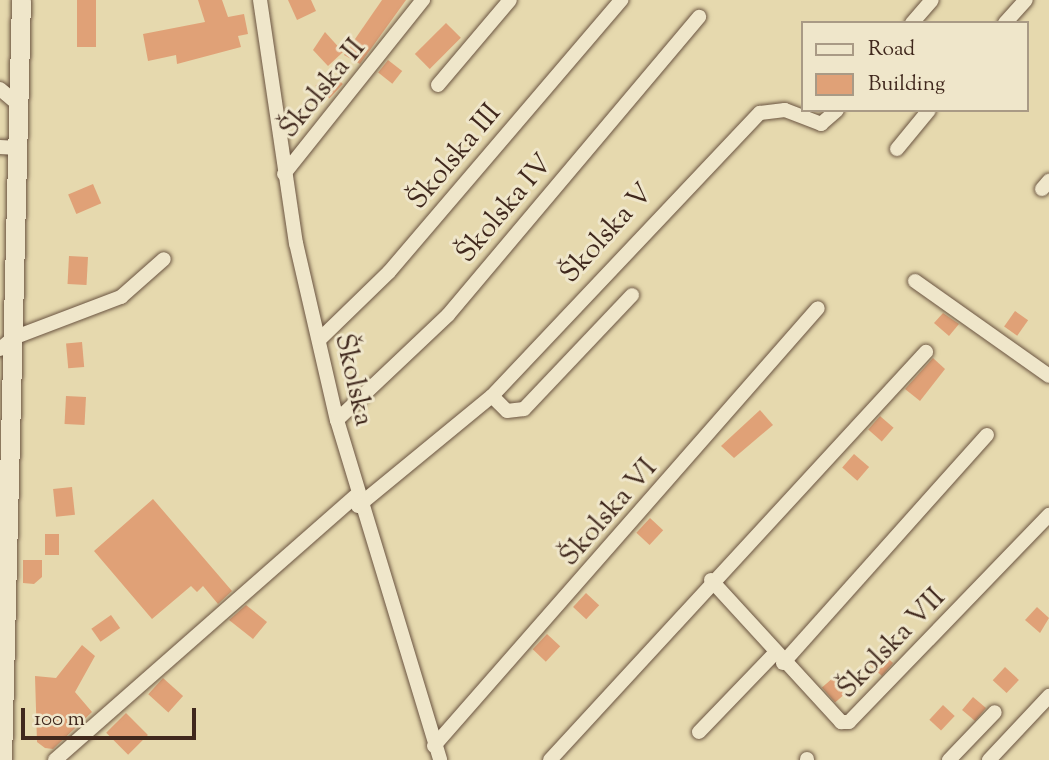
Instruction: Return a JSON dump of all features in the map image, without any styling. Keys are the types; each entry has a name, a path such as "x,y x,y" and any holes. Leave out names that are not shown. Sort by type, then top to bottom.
{"street":[{"path":"2,760 9,148 19,105 20,0"},
{"name":"Školska","path":"260,0 284,174 337,420 357,501 437,753"},
{"name":"Školska II","path":"284,174 423,0"},
{"path":"438,85 509,0"},
{"name":"Školska III","path":"319,340 389,272 621,0"},
{"path":"914,21 932,0"},
{"path":"1007,21 1026,0"},
{"name":"Školska IV","path":"337,420 448,315 699,17"},
{"path":"0,89 19,105"},
{"name":"Školska V","path":"55,760 357,501 492,396 681,189 763,111 789,111 821,124 835,112"},
{"path":"897,149 927,112"},
{"path":"6,343 121,297 164,260"},
{"path":"915,281 1049,376"},
{"name":"Školska V","path":"492,396 508,411 524,409 632,295"},
{"name":"Školska VI","path":"437,753 818,308"},
{"path":"551,760 711,580 926,352"},
{"path":"699,732 779,658 987,435"},
{"name":"Školska VII","path":"711,580 779,658 841,722 858,717 1049,515"},
{"path":"989,760 1049,696"},
{"path":"949,760 995,712"}],"building":[{"path":"77,0 96,0 96,47 77,47"},
{"path":"198,0 222,0 228,17 244,14 248,34 238,36 241,47 177,64 176,55 148,61 143,34 205,22"},
{"path":"288,0 311,0 316,11 297,20"},
{"path":"382,0 406,0 360,64 344,55"},
{"path":"446,23 461,38 430,69 415,54"},
{"path":"325,32 343,52 328,66 313,50"},
{"path":"388,60 402,71 392,84 378,73"},
{"path":"329,71 343,84 329,99 315,86"},
{"path":"93,184 101,203 76,214 68,195"},
{"path":"69,256 88,257 87,285 68,284"},
{"path":"1015,311 1028,320 1017,336 1004,327"},
{"path":"943,313 959,324 949,336 934,323"},
{"path":"82,342 84,367 68,368 66,343"},
{"path":"933,358 945,369 920,401 905,389"},
{"path":"66,396 86,397 85,425 65,424"},
{"path":"760,410 773,425 734,458 721,446"},
{"path":"880,416 894,428 882,441 868,430"},
{"path":"854,454 869,467 857,481 842,468"},
{"path":"72,487 75,515 56,517 53,489"},
{"path":"153,499 232,591 218,604 203,586 197,592 191,586 152,619 94,551"},
{"path":"650,518 663,530 650,545 636,533"},
{"path":"45,534 59,534 59,555 45,555"},
{"path":"23,560 42,560 42,577 34,584 23,583"},
{"path":"586,593 599,605 586,619 573,607"},
{"path":"246,605 267,622 253,639 229,620"},
{"path":"1037,607 1049,618 1040,633 1025,620"},
{"path":"111,615 120,628 101,642 91,629"},
{"path":"547,634 560,646 546,662 533,649"},
{"path":"82,645 95,656 75,692 92,712 53,749 45,748 37,742 35,676 56,678"},
{"path":"878,650 893,663 882,676 867,663"},
{"path":"1005,667 1019,680 1007,693 993,680"},
{"path":"834,677 847,692 835,703 822,687"},
{"path":"163,678 183,696 168,712 148,694"},
{"path":"973,697 986,708 975,721 962,710"},
{"path":"943,705 955,716 941,731 929,720"},
{"path":"126,713 148,735 128,755 106,733"}]}
